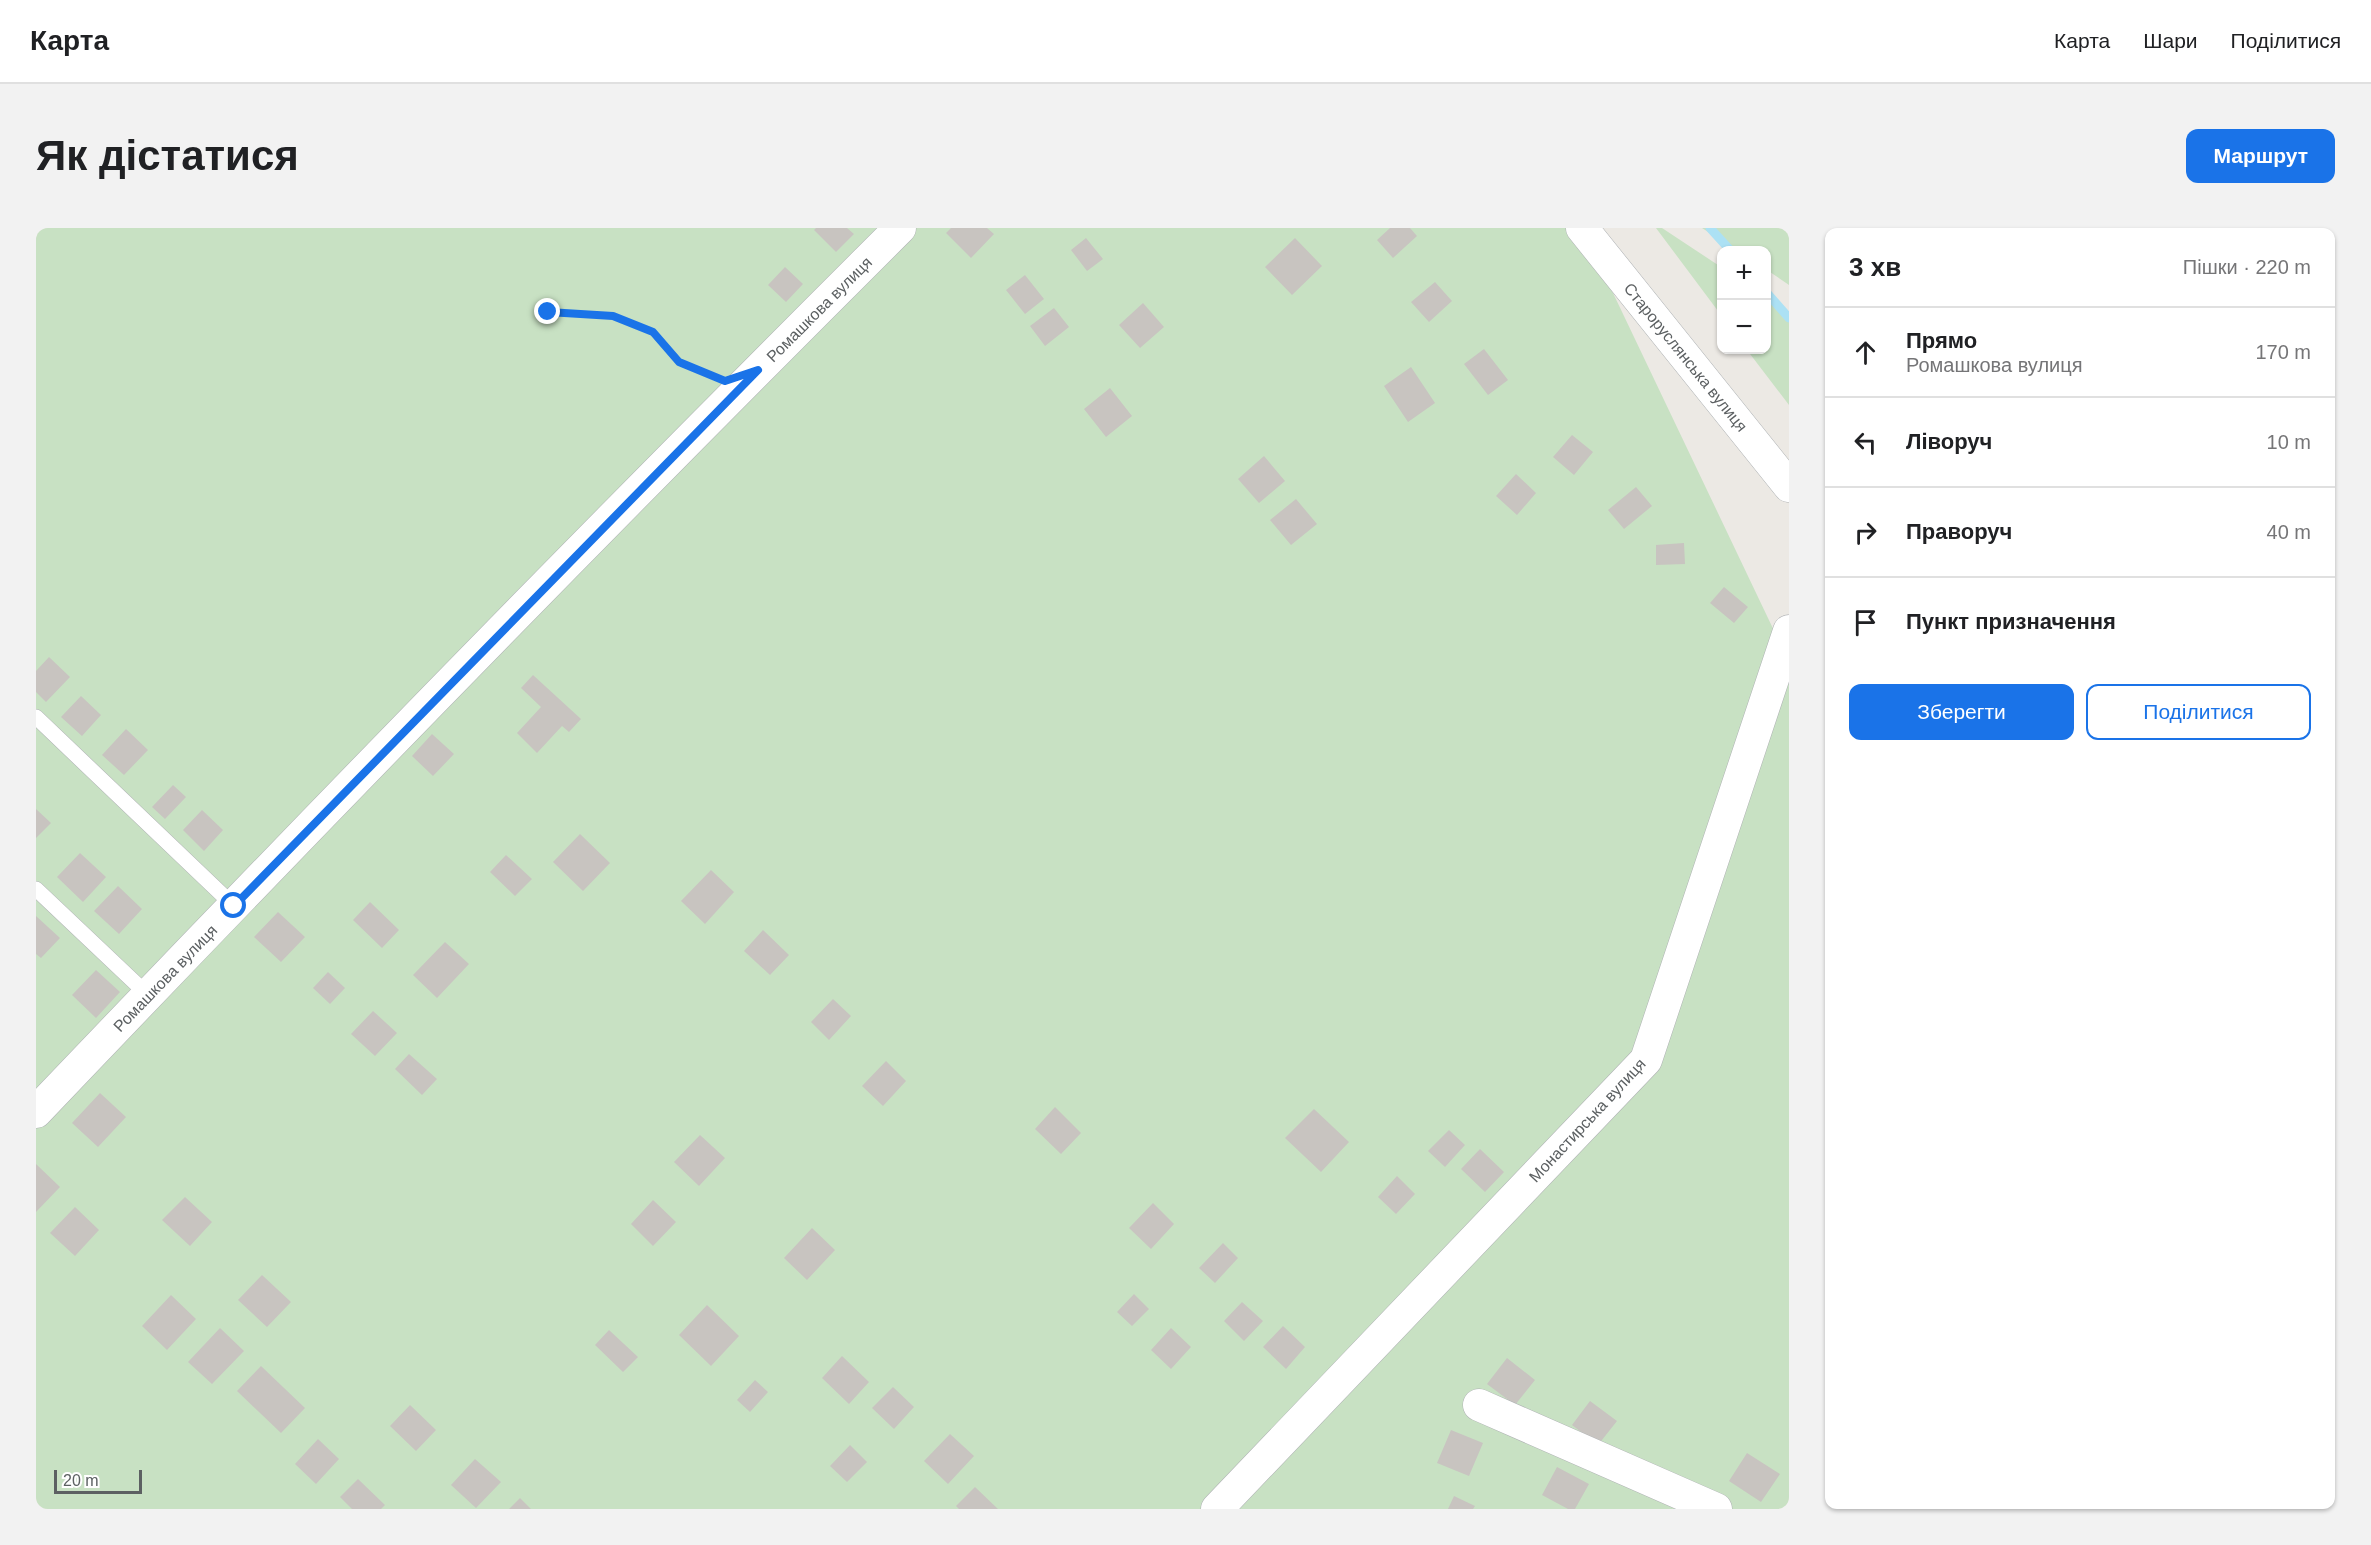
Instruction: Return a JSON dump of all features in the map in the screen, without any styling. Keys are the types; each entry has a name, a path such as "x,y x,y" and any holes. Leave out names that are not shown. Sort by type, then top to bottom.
{"street":[{"name":"Ромашкова вулиця","path":"36,1112 234,906 900,228"},
{"name":"Староруслянська вулиця","path":"1582,228 1789,486"},
{"name":"Монастирська вулиця","path":"1217,1509 1646,1060 1789,631"},
{"path":"1479,1405 1716,1509"}],"lane":[{"path":"36,717 234,906"},
{"path":"36,889 148,994"}],"path":[{"path":"548,312 613,316 653,332 679,362 725,381 758,370"}],"green space":[{"path":"36,228 1582,228 1789,662 1789,1509 36,1509"},
{"path":"1656,228 1662,228 1717,264 1717,310"},
{"path":"1702,228 1789,228 1789,285 1771,273 1771,246 1730,246"},
{"path":"1771,300 1789,312 1789,405 1750,354 1771,354"}],"building":[{"path":"816,228 847,228 854,234 836,252 814,230"},
{"path":"951,228 987,228 994,234 971,258 946,233"},
{"path":"1390,228 1410,228 1417,236 1393,258 1377,240"},
{"path":"1086,238 1103,259 1087,271 1071,250"},
{"path":"1295,238 1322,266 1292,295 1265,267"},
{"path":"785,267 803,284 786,302 768,285"},
{"path":"1025,275 1044,299 1025,314 1006,290"},
{"path":"1435,282 1452,301 1429,322 1411,302"},
{"path":"1143,303 1164,327 1140,348 1119,325"},
{"path":"1054,308 1069,327 1045,346 1030,326"},
{"path":"1484,349 1508,380 1488,395 1464,364"},
{"path":"1411,367 1435,403 1408,422 1384,386"},
{"path":"1110,388 1132,416 1106,437 1084,409"},
{"path":"1572,435 1593,452 1574,475 1553,457"},
{"path":"1264,456 1285,481 1259,503 1238,479"},
{"path":"1516,474 1536,493 1517,515 1496,496"},
{"path":"1636,487 1652,506 1624,529 1608,510"},
{"path":"1296,499 1317,524 1291,545 1270,520"},
{"path":"1684,543 1685,564 1656,565 1656,545"},
{"path":"1724,587 1748,607 1734,623 1710,603"},
{"path":"49,657 70,677 46,702 36,692 36,671"},
{"path":"533,675 581,719 569,732 562,726 537,753 517,733 541,707 521,688"},
{"path":"81,696 101,715 82,736 61,717"},
{"path":"126,729 148,750 124,775 102,755"},
{"path":"432,734 454,754 433,776 412,756"},
{"path":"173,785 186,797 165,819 152,807"},
{"path":"36,809 51,823 36,838"},
{"path":"202,810 223,830 204,851 183,830"},
{"path":"580,834 610,863 583,891 553,862"},
{"path":"80,853 106,877 83,902 57,877"},
{"path":"506,855 532,879 515,896 490,872"},
{"path":"711,870 734,892 705,924 681,901"},
{"path":"118,886 142,909 119,934 94,911"},
{"path":"370,902 399,930 382,948 353,920"},
{"path":"278,912 305,937 281,962 254,937"},
{"path":"36,916 60,938 41,958 36,954"},
{"path":"763,930 789,955 770,975 744,951"},
{"path":"445,942 469,964 437,998 413,975"},
{"path":"96,970 120,992 96,1018 72,995"},
{"path":"328,972 345,988 330,1004 313,988"},
{"path":"833,999 851,1016 829,1040 811,1022"},
{"path":"373,1011 397,1033 375,1056 351,1034"},
{"path":"409,1054 437,1079 422,1095 395,1069"},
{"path":"886,1061 906,1081 883,1106 862,1086"},
{"path":"100,1093 126,1117 98,1147 72,1123"},
{"path":"1055,1107 1081,1133 1061,1154 1035,1129"},
{"path":"1314,1109 1349,1142 1321,1172 1285,1138"},
{"path":"1449,1130 1465,1145 1445,1167 1428,1151"},
{"path":"700,1135 725,1158 699,1186 674,1162"},
{"path":"1480,1149 1504,1172 1485,1192 1461,1169"},
{"path":"36,1164 60,1187 36,1212"},
{"path":"1397,1176 1415,1194 1396,1214 1378,1197"},
{"path":"185,1197 212,1222 190,1246 162,1220"},
{"path":"653,1200 676,1222 653,1246 631,1224"},
{"path":"1153,1203 1174,1224 1151,1249 1129,1228"},
{"path":"75,1207 99,1230 75,1256 50,1233"},
{"path":"812,1228 835,1250 807,1280 784,1258"},
{"path":"1223,1243 1238,1258 1215,1283 1199,1268"},
{"path":"262,1275 291,1302 267,1327 238,1300"},
{"path":"1134,1294 1149,1309 1132,1326 1117,1312"},
{"path":"171,1295 196,1319 167,1350 142,1326"},
{"path":"1242,1302 1263,1321 1244,1341 1224,1321"},
{"path":"707,1305 739,1336 711,1366 679,1335"},
{"path":"1283,1326 1305,1347 1286,1369 1263,1347"},
{"path":"220,1328 244,1351 212,1384 188,1362"},
{"path":"1171,1328 1191,1347 1171,1369 1151,1350"},
{"path":"609,1330 638,1357 623,1372 595,1345"},
{"path":"842,1356 869,1382 849,1404 822,1378"},
{"path":"1507,1358 1535,1380 1515,1405 1487,1384"},
{"path":"261,1366 305,1408 281,1433 237,1391"},
{"path":"755,1380 768,1392 750,1412 737,1400"},
{"path":"893,1387 914,1407 894,1429 872,1408"},
{"path":"1590,1401 1617,1421 1598,1445 1572,1425"},
{"path":"410,1405 436,1430 416,1451 390,1426"},
{"path":"1451,1430 1483,1443 1469,1476 1437,1463"},
{"path":"950,1434 974,1456 948,1484 924,1461"},
{"path":"318,1439 339,1459 316,1484 295,1464"},
{"path":"850,1445 867,1462 847,1482 830,1466"},
{"path":"1747,1453 1780,1474 1761,1502 1729,1481"},
{"path":"475,1459 501,1482 476,1508 451,1485"},
{"path":"1557,1467 1589,1484 1575,1509 1568,1509 1542,1495"},
{"path":"358,1479 385,1505 381,1509 352,1509 340,1497"},
{"path":"975,1487 998,1509 959,1509 956,1506"},
{"path":"1454,1496 1475,1506 1473,1509 1448,1509"},
{"path":"520,1498 531,1509 509,1509"}],"waterway":[{"path":"1710,228 1726,246"},
{"path":"1771,298 1789,318"}],"route":[{"path":"234,906 758,370 725,381 679,362 653,332 613,316 548,312"}]}
